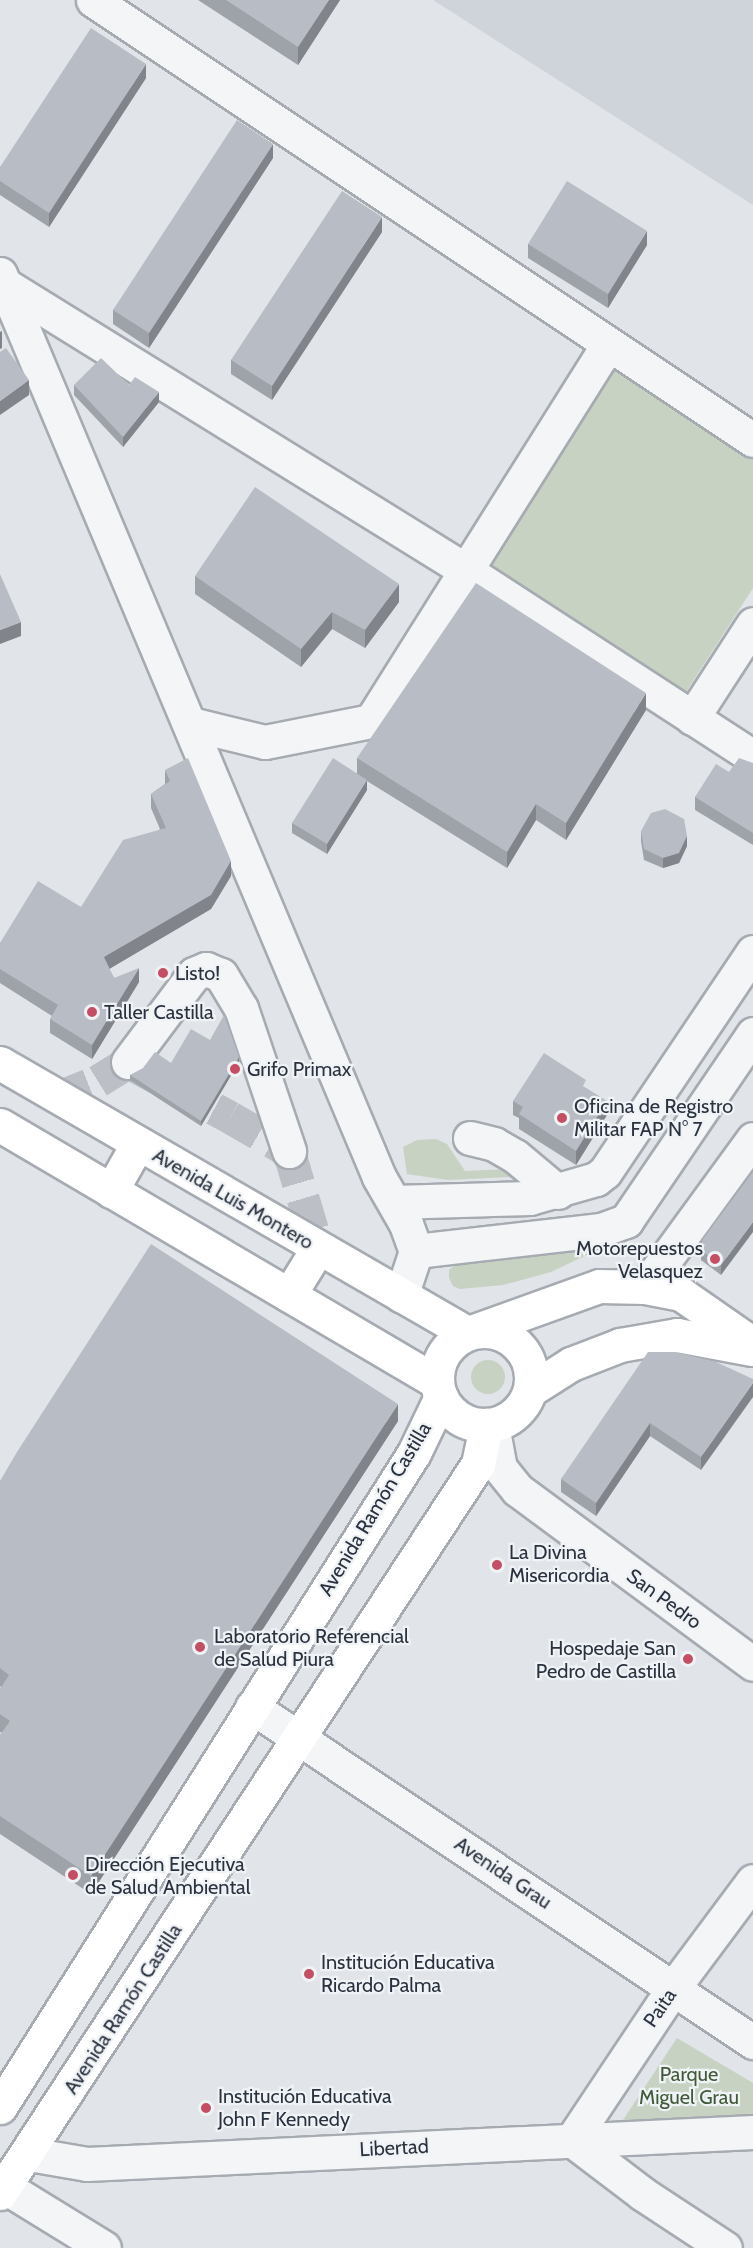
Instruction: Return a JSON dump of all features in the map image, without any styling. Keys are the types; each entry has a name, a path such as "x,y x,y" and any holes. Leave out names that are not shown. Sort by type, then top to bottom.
{"main road":[{"name":"Avenida Luis Montero","path":"0,1063 401,1296 471,1332"},
{"path":"0,1125 289,1295 439,1390 459,1419 489,1425 516,1413 530,1390 571,1364 632,1343 677,1335 753,1349"},
{"path":"111,1191 138,1143"},
{"path":"289,1295 318,1248"},
{"path":"439,1390 441,1358 447,1347 471,1332 598,1286 645,1287 681,1294 753,1344"},
{"path":"471,1332 488,1330 514,1340 530,1363 530,1390"},
{"name":"Avenida Ramón Castilla","path":"0,2108 414,1453 439,1390"},
{"name":"Avenida Ramón Castilla","path":"2,2190 29,2154 298,1737 478,1464 489,1425"}],"street":[{"path":"93,0 607,346 753,440"},
{"path":"3,280 467,571 753,757"},
{"path":"3,280 379,1177 394,1202 416,1251 401,1296"},
{"path":"191,724 265,742 371,721 607,346"},
{"path":"692,718 753,624"},
{"path":"394,1202 544,1195 588,1184 605,1172 753,952"},
{"path":"128,1062 194,974 206,969 221,975 241,1008 289,1151"},
{"path":"416,1251 531,1240 601,1230 626,1221 753,1034"},
{"path":"470,1138 494,1144 515,1156 544,1195"},
{"path":"645,1287 753,1139"},
{"path":"531,1240 544,1195"},
{"name":"San Pedro","path":"489,1425 501,1468 518,1490 753,1664"},
{"name":"Avenida Grau","path":"252,1707 674,1987 753,2042"},
{"name":"Paita","path":"572,2140 674,1987 753,1881"},
{"path":"572,2140 753,2132"},
{"path":"572,2140 644,2194 725,2248"},
{"name":"Libertad","path":"29,2154 87,2164 572,2140"},
{"path":"2,2190 104,2248"}],"shaded area":[{"path":"433,0 753,0 753,205 672,153"}],"green space":[{"path":"618,362 753,449 753,588 684,695 486,567"},
{"path":"436,1139 447,1144 465,1171 509,1169 511,1174 509,1177 448,1180 407,1174 403,1147 417,1140"},
{"path":"614,1242 551,1272 503,1285 460,1289 453,1286 449,1278 449,1270 462,1260 566,1252"},
{"path":"488,1360 500,1365 505,1377 500,1389 488,1394 476,1389 471,1377 476,1365"},
{"name":"Parque Miguel Grau","path":"677,2038 753,2083 753,2121 621,2123"}],"building":[{"path":"226,0 329,0 298,47"},
{"path":"91,28 146,64 49,213 0,181 0,167"},
{"path":"237,120 273,144 149,333 113,310"},
{"path":"567,181 647,231 608,294 528,244"},
{"path":"342,191 382,217 272,386 231,360"},
{"path":"6,348 29,380 0,401 0,352"},
{"path":"101,358 129,385 135,377 159,392 123,437 74,385"},
{"path":"255,487 399,584 365,630 332,612 301,649 195,576"},
{"path":"0,574 21,622 0,630"},
{"path":"476,583 646,693 566,823 536,804 507,852 357,758"},
{"path":"188,758 231,861 211,895 104,957 114,978 139,968 92,1045 50,1019 58,1005 0,969 0,943 38,881 81,907 123,840 166,828 151,794 170,781 165,770"},
{"path":"333,758 367,780 327,844 292,823"},
{"path":"739,758 753,763 753,833 695,797 716,764 729,772"},
{"path":"665,809 684,819 687,836 679,853 663,858 644,849 641,831 651,813"},
{"path":"224,1015 239,1057 201,1121 130,1075 143,1068 155,1052 171,1063 191,1029 210,1040"},
{"name":"Oficina de Registro Militar FAP N° 7","path":"544,1053 586,1080 583,1086 607,1101 576,1151 519,1114 523,1107 513,1101"},
{"path":"753,1172 753,1222 721,1265 701,1250 703,1239"},
{"path":"151,1244 398,1404 91,1876 0,1816 0,1735 10,1721 0,1714 0,1689 9,1675 0,1668 0,1481"},
{"path":"648,1352 675,1352 716,1362 753,1379 753,1383 701,1457 650,1423 596,1503 561,1479"}],"tunnel":[{"path":"58,1097 98,1081 128,1062 289,1151 318,1248"}],"place":[{"name":"Listo!","path":"163,973"},
{"name":"Taller Castilla","path":"92,1012"},
{"name":"Grifo Primax","path":"235,1069"},
{"name":"Oficina de Registro Militar FAP N° 7","path":"562,1118"},
{"name":"Motorepuestos Velasquez","path":"715,1259"},
{"name":"La Divina Misericordia","path":"497,1565"},
{"name":"Laboratorio Referencial de Salud Piura","path":"200,1647"},
{"name":"Hospedaje San Pedro de Castilla","path":"688,1659"},
{"name":"Dirección Ejecutiva de Salud Ambiental","path":"73,1875"},
{"name":"Institución Educativa Ricardo Palma","path":"309,1974"},
{"name":"Institución Educativa John F Kennedy","path":"206,2108"}]}
